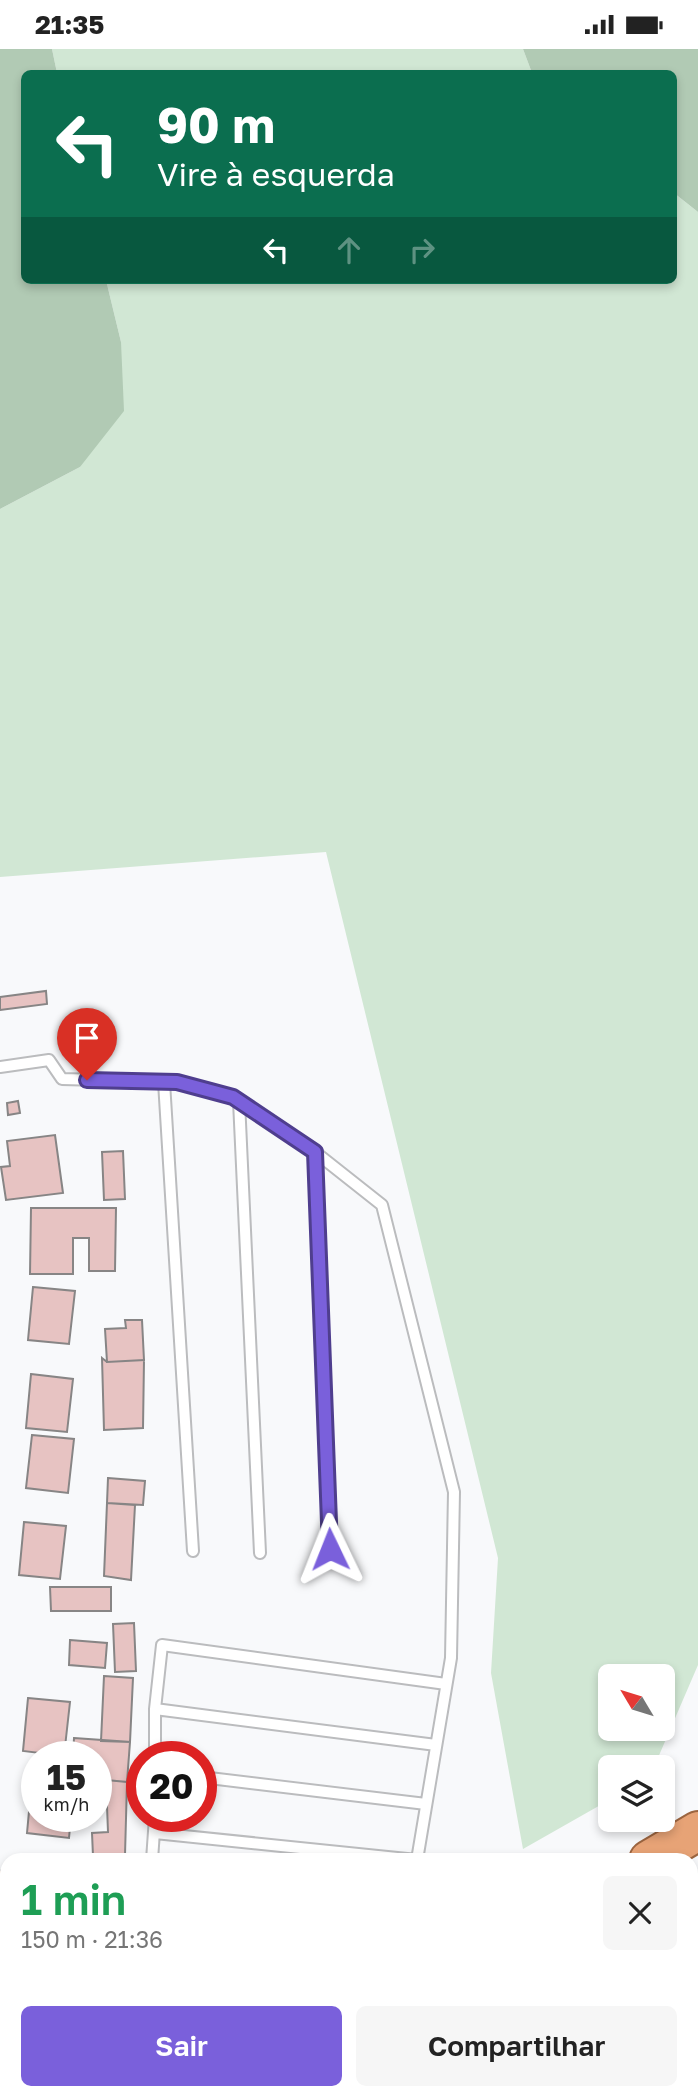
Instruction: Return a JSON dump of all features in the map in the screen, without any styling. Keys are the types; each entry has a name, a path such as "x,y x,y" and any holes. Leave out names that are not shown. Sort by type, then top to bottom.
{"highway":[{"path":"661,1853 698,1831"}],"lane":[{"path":"0,1067 50,1060 61,1079 177,1082 233,1097 315,1152 382,1205 454,1492 451,1658 417,1853"},
{"path":"164,1081 193,1551"},
{"path":"239,1101 260,1553"},
{"path":"315,1152 330,1549"},
{"path":"155,1741 155,1709 162,1646 446,1684"},
{"path":"155,1709 436,1745"},
{"path":"217,1779 426,1804"},
{"path":"153,1853 155,1833 348,1853"}],"green space":[{"path":"0,49 52,49 56,70 21,70 21,284 107,284 121,342 124,411 80,467 0,509"},
{"path":"52,49 523,49 531,70 56,70"},
{"path":"523,49 698,49 698,212 677,195 677,70 531,70"},
{"path":"677,195 698,212 698,1665 676,1716 676,1664 598,1664 598,1741 665,1741 659,1755 598,1755 598,1806 523,1849 491,1673 498,1558 326,852 0,877 0,509 80,467 121,342 107,284 677,284"}],"building":[{"path":"46,991 47,1004 0,1010 0,997"},
{"path":"18,1101 20,1113 8,1115 7,1103"},
{"path":"55,1135 63,1193 6,1200 1,1167 10,1166 7,1141"},
{"path":"123,1151 125,1199 104,1200 102,1152"},
{"path":"31,1208 116,1208 115,1271 89,1271 89,1238 73,1238 73,1274 30,1274"},
{"path":"33,1287 75,1291 69,1344 28,1340"},
{"path":"125,1320 142,1320 144,1360 107,1362 105,1329 126,1328"},
{"path":"102,1358 107,1362 144,1360 143,1428 104,1430"},
{"path":"31,1374 73,1379 67,1432 26,1428"},
{"path":"32,1435 74,1439 68,1493 26,1488"},
{"path":"108,1478 145,1481 143,1505 107,1503"},
{"path":"107,1503 135,1505 131,1580 104,1576"},
{"path":"24,1522 66,1526 60,1579 19,1575"},
{"path":"50,1587 111,1587 111,1611 51,1611"},
{"path":"134,1623 136,1671 115,1672 113,1624"},
{"path":"70,1640 107,1643 105,1668 69,1665"},
{"path":"104,1676 133,1678 130,1741 101,1741"},
{"path":"28,1698 70,1702 66,1741 24,1741"},
{"path":"74,1738 126,1742 126,1782 112,1781 112,1741 74,1741"},
{"path":"112,1781 126,1782 125,1853 93,1853 92,1833 112,1832"},
{"path":"27,1832 70,1832 69,1838"}],"route":[{"path":"87,1080 177,1082 233,1097 315,1152 330,1549"}]}
